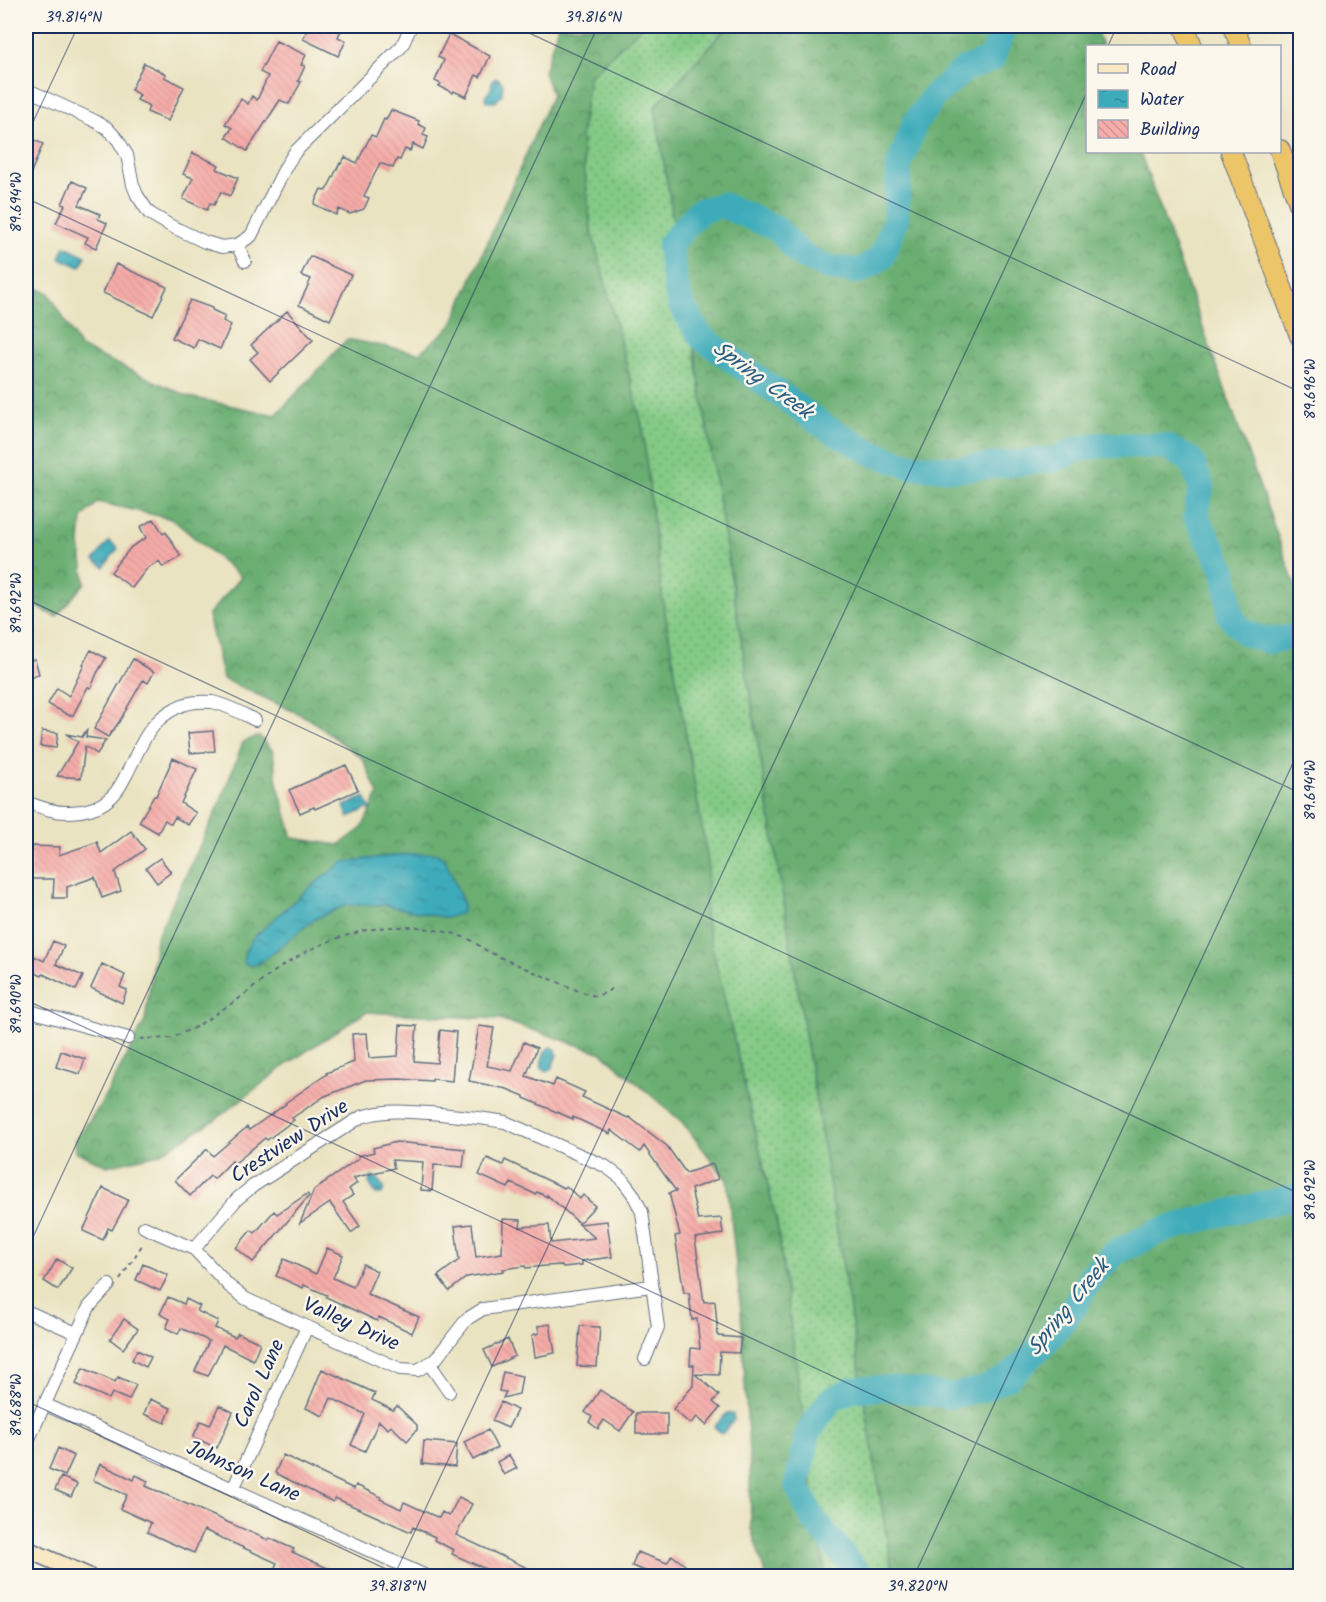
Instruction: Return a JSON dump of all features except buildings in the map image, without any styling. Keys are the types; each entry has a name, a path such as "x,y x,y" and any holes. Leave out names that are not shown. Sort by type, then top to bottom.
{"highway":[{"path":"1184,26 1192,45"},
{"path":"1233,26 1241,45"},
{"path":"1231,153 1300,336"},
{"path":"1281,153 1300,207"}],"main road":[{"path":"26,1549 88,1576"}],"street":[{"path":"26,89 107,128 127,155 133,185 149,213 160,221 205,242 222,247 237,245 251,236 295,152 402,46 411,26"},
{"path":"237,245 245,261"},
{"path":"26,802 57,812 70,813 83,811 110,799 120,787 153,725 168,712 181,705 212,702 255,720"},
{"path":"26,1010 128,1038"},
{"name":"Crestview Drive","path":"194,1249 237,1199 253,1186 362,1117 376,1112 394,1110 505,1122 605,1166 621,1178 633,1194 642,1212 658,1327 645,1359"},
{"name":"Valley Drive","path":"144,1227 194,1249 229,1286 246,1299 400,1368 418,1370 429,1363"},
{"path":"26,1445 89,1307 114,1285"},
{"path":"449,1392 429,1363 435,1360 467,1319 483,1309 651,1286"},
{"path":"26,1311 76,1334"},
{"name":"Carol Lane","path":"233,1489 307,1327"},
{"name":"Johnson Lane","path":"44,1404 426,1576"}],"path":[{"path":"128,1038 150,1040 171,1038 194,1028 237,1000 282,966 309,950 366,930 389,927 418,927 452,933 471,940 504,960 595,996 606,993 613,987"},
{"path":"114,1285 144,1242"}],"green space":[{"path":"558,26 642,26 589,77 581,135 591,229 642,425 662,596 708,863 705,916 777,1224 825,1576 766,1576 751,1529 741,1312 727,1180 682,1122 602,1053 499,1019 366,1012 290,1062 215,1120 159,1154 107,1166 75,1151 76,1139 100,1106 145,1021 156,938 220,803 243,742 259,736 273,751 277,782 293,838 339,845 362,828 378,794 363,759 308,718 223,679 208,615 241,577 172,519 98,502 82,518 80,543 85,583 56,617 26,601 26,286 49,293 80,347 189,397 276,415 347,339 419,353 451,326 552,95 544,72"},
{"path":"642,26 728,26 655,107 893,1576 824,1576 777,1224 705,916 708,863 662,596 642,425 591,229 581,135 589,77"},
{"path":"728,26 1095,26 1102,45 1086,45 1086,153 1140,153 1300,599 1300,1576 893,1576 655,107"}],"water":[{"path":"496,78 503,84 502,94 496,102 486,101 485,96 491,89 492,81"},
{"path":"65,246 86,256 80,267 60,258"},
{"path":"109,541 118,548 104,567 94,560"},
{"path":"365,797 370,808 348,817 344,806"},
{"path":"436,853 446,861 463,903 462,913 447,918 385,905 346,905 315,919 261,962 251,966 243,962 252,939 310,887 344,862"},
{"path":"550,1047 556,1049 557,1055 552,1068 546,1071 542,1069 542,1060"},
{"path":"371,1177 377,1178 384,1188 382,1194 376,1194 369,1183"},
{"path":"727,1413 733,1414 734,1420 722,1434 714,1427"}],"waterway":[{"name":"Spring Creek","path":"1004,26 992,59 965,69 934,96 915,123 899,166 896,219 881,258 860,271 830,268 801,255 776,228 722,205 699,211 670,244 680,303 701,337 824,426 872,453 911,466 959,469 1056,459 1075,450 1100,445 1165,446 1191,460 1201,486 1196,516 1225,571 1230,616 1245,633 1268,641 1300,636"},
{"name":"Spring Creek","path":"860,1576 812,1517 797,1485 808,1433 830,1400 853,1389 890,1388 951,1396 983,1389 1009,1377 1045,1343 1074,1307 1091,1276 1115,1253 1160,1231 1224,1213 1300,1196"}]}
